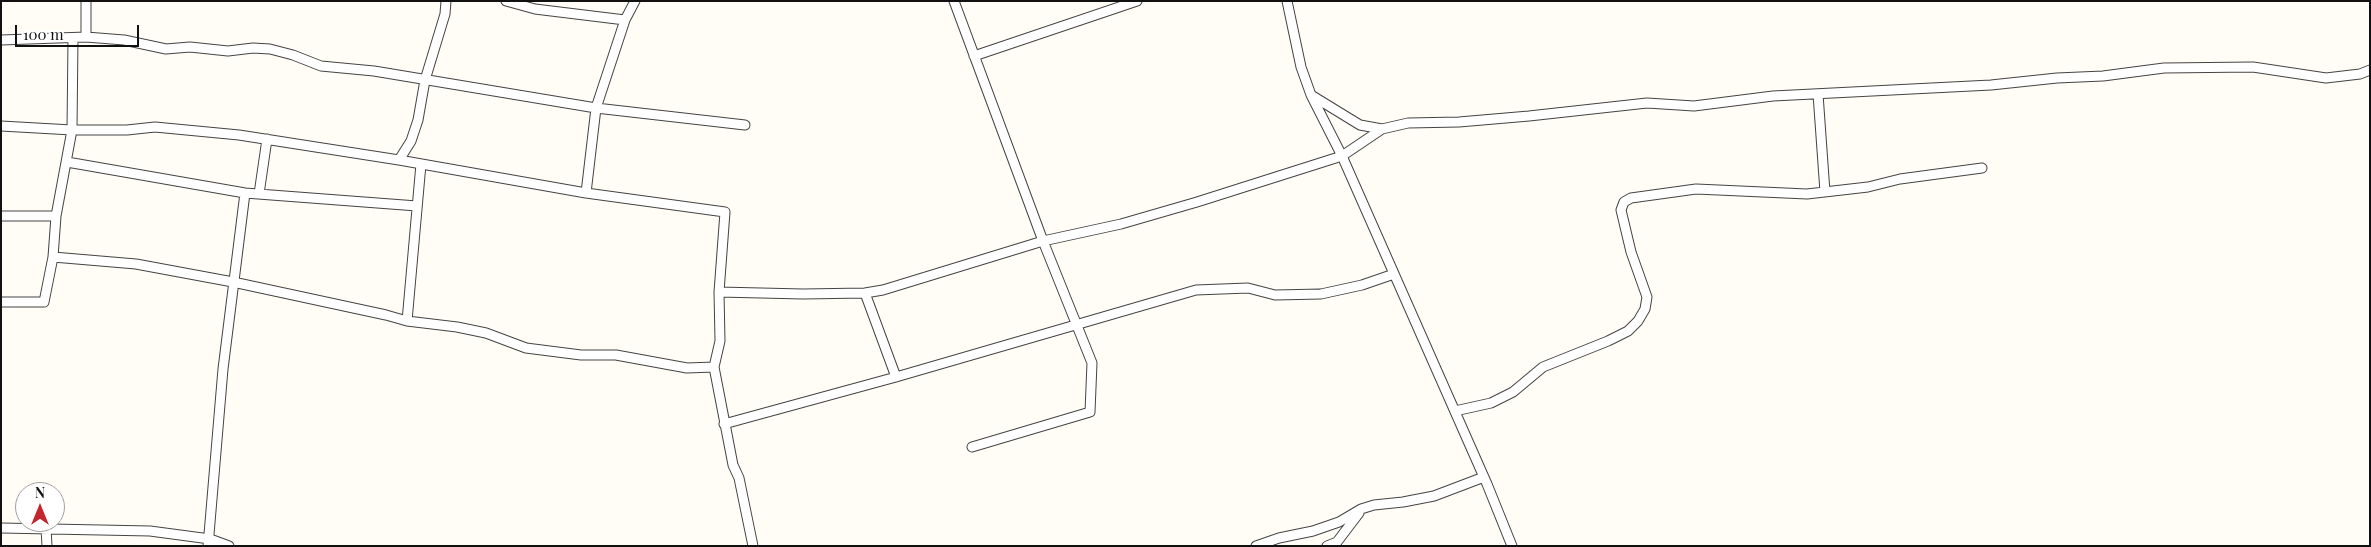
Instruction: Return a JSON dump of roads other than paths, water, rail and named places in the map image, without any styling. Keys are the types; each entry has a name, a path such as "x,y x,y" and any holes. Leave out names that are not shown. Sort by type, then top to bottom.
{"street":[{"path":"86,1 86,37"},
{"path":"399,160 411,141 418,120 425,80 445,14 446,1"},
{"path":"506,1 535,9 625,20"},
{"path":"586,193 596,108 625,20 634,1"},
{"path":"954,1 1043,241 1092,363 1090,412 972,447"},
{"path":"974,56 1137,1"},
{"path":"1287,1 1301,67 1311,95 1342,156 1484,477 1512,546"},
{"path":"1,40 35,37 86,37 124,40 166,49 190,47 228,51 254,48 270,49 321,66 374,71 596,108 745,125"},
{"path":"1,302 44,302 53,257 56,216 72,130 73,38"},
{"path":"1311,95 1360,125 1382,128 1408,123 1459,122 1647,103 1694,106 1773,96 1991,85 2057,78 2094,77 2164,68 2253,67 2326,78 2360,74 2370,70"},
{"path":"1818,94 1825,192"},
{"path":"1,126 72,130 127,130 155,127 267,139 586,193 725,212 719,292 720,341 714,367 724,424 733,465 740,478 753,546"},
{"path":"719,292 865,293 883,290 1043,241 1121,224 1342,156 1382,128"},
{"path":"259,194 267,139"},
{"path":"67,162 245,193 417,206"},
{"path":"407,321 421,164"},
{"path":"1455,411 1491,402 1513,392 1543,367 1608,341 1628,331 1638,321 1645,309 1647,298 1630,252 1621,210 1624,202 1656,193 1696,189 1807,194 1868,187 1900,180 1982,168"},
{"path":"209,542 223,369 245,193"},
{"path":"1,216 56,216"},
{"path":"53,257 136,264 233,282 407,321 457,327 486,333 526,348 549,352 580,355 616,355 687,368 714,367"},
{"path":"724,424 896,377 1020,339 1078,325 1196,290 1248,288 1275,295 1320,294 1362,285 1394,274"},
{"path":"865,293 896,377"},
{"path":"1256,546 1339,522 1361,509 1374,505 1434,496 1484,477"},
{"path":"1327,546 1337,542 1361,509"},
{"path":"1,528 15,528"},
{"path":"65,529 150,531 229,546"},
{"path":"46,532 47,546"}]}
